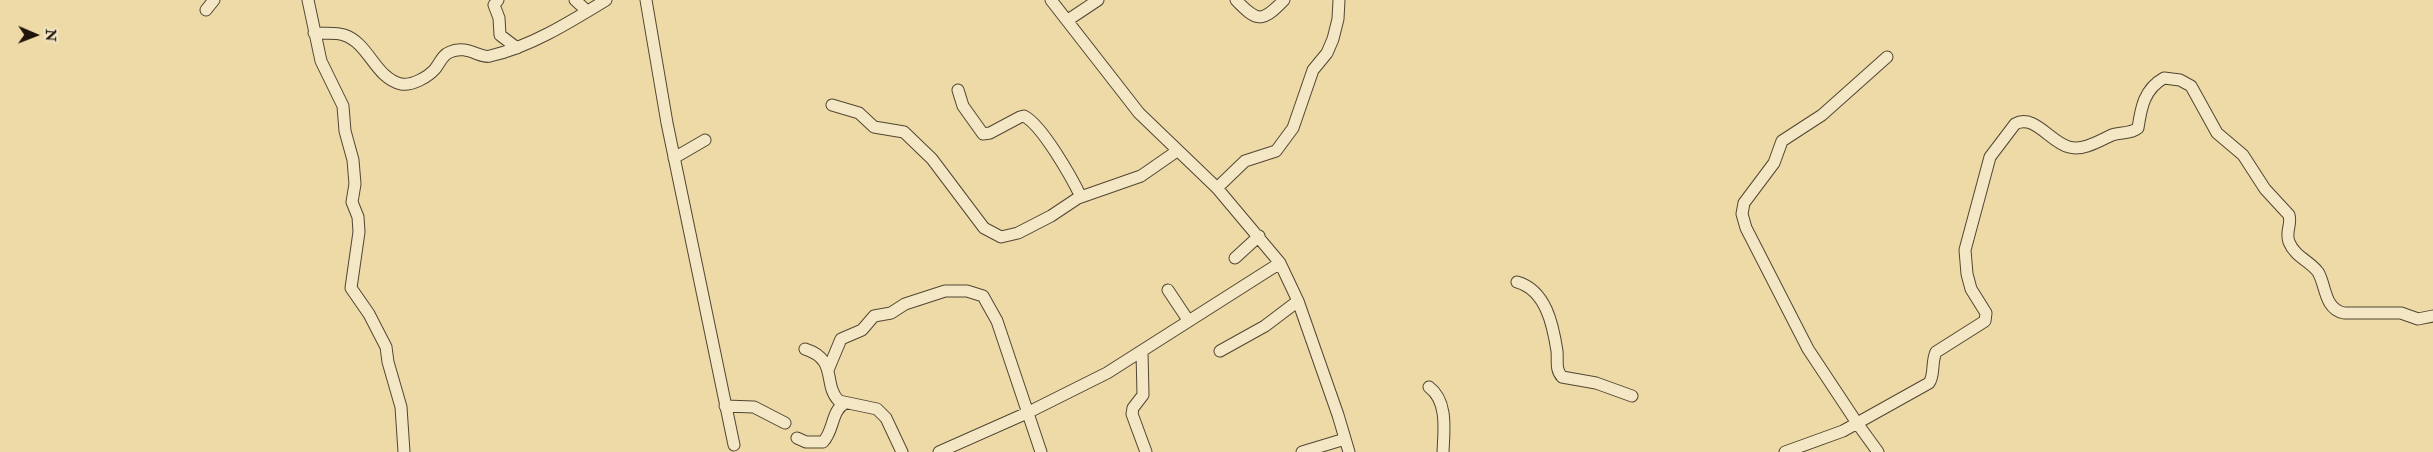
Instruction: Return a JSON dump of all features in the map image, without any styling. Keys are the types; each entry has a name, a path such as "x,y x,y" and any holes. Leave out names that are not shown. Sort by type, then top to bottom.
{"street":[{"path":"206,10 214,0"},
{"path":"308,0 322,61 343,106 345,131 353,160 355,184 352,202 358,217 359,232 351,288 369,314 386,346 388,362 401,407 404,452"},
{"path":"498,0 494,5 499,18 500,35 518,48"},
{"path":"575,0 587,11"},
{"path":"314,32 344,35 367,53 380,70 403,84 415,82 431,72 449,52 467,50 486,57 518,48 606,0"},
{"path":"646,0 674,158 734,445"},
{"path":"1051,0 1140,113 1217,188 1280,262 1298,301 1349,452"},
{"path":"1068,20 1098,0"},
{"path":"1236,0 1250,16 1258,18 1264,17 1284,0"},
{"path":"1217,188 1245,161 1276,151 1292,128 1313,70 1327,53 1333,39 1338,18 1338,0"},
{"path":"1878,452 1808,350 1746,228 1742,210 1747,198 1774,163 1782,141 1822,115 1887,57"},
{"path":"1785,452 1842,431 1928,383 1932,379 1933,358 1936,352 1985,321 1986,313 1971,289 1967,274 1965,250 1990,157 2015,124 2030,122 2060,144 2070,148 2083,148 2115,134 2135,131 2138,128 2141,105 2158,81 2164,78 2180,80 2190,86 2214,129 2243,155 2265,189 2289,215 2288,241 2305,262 2317,271 2327,298 2336,310 2344,313 2401,313 2418,319 2433,316"},
{"path":"958,90 963,106 983,134 990,133 1020,117 1024,116 1032,121 1068,172 1081,197"},
{"path":"832,104 859,113 876,128 904,132 932,160 984,228 1001,237 1018,233 1081,197 1141,176 1177,151"},
{"path":"674,158 705,140"},
{"path":"1235,258 1259,236"},
{"path":"939,452 1027,413 1107,373 1280,262"},
{"path":"1517,282 1529,287 1543,302 1555,345 1557,368 1562,377 1596,383 1632,396"},
{"path":"1168,290 1188,320"},
{"path":"828,370 841,339 862,330 874,316 891,313 905,304 920,301 934,293 967,291 983,296 991,309 1009,356 1041,452"},
{"path":"1220,351 1264,326 1298,301"},
{"path":"805,349 819,355 828,370 833,393 839,401 878,409 886,418 902,452"},
{"path":"1142,352 1143,395 1133,408 1132,414 1146,452"},
{"path":"1429,387 1437,392 1442,403 1443,452"},
{"path":"797,438 806,442 823,442 837,411 846,403"},
{"path":"725,406 754,407 785,423"},
{"path":"1302,452 1345,439"}]}
